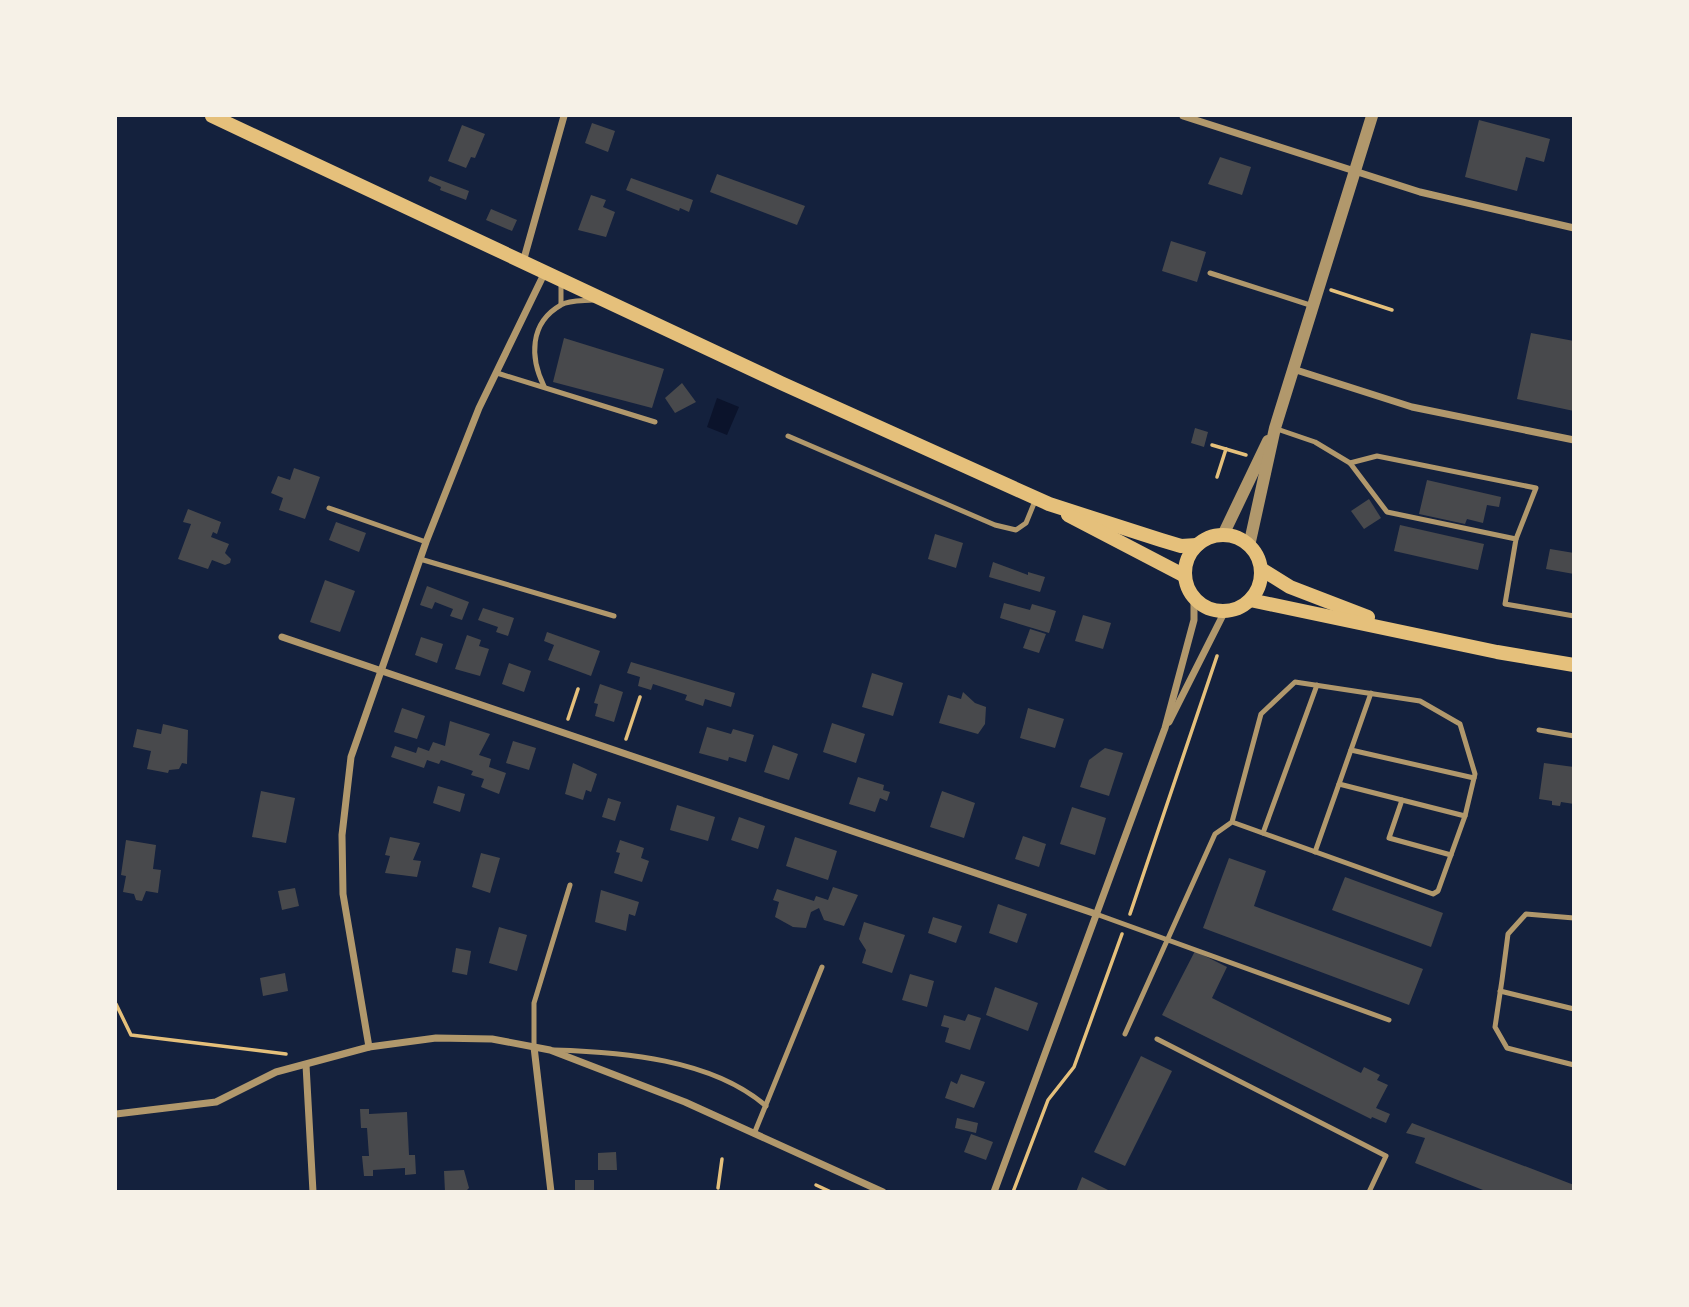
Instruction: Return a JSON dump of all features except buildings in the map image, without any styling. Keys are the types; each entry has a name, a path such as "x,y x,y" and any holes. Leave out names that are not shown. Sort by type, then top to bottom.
{"main road":[{"path":"212,116 1043,501 1185,576"},
{"path":"1043,501 1161,540 1181,545 1197,545"},
{"path":"1261,569 1257,591 1250,600 1225,611 1213,610 1194,598 1185,576 1190,554 1205,539 1223,535 1238,538 1250,546 1261,569 1290,587 1395,628"},
{"path":"1250,600 1395,628 1497,652 1573,665"}],"street":[{"path":"523,262 564,116"},
{"path":"1183,116 1420,192 1573,228"},
{"path":"1250,546 1275,428 1372,116"},
{"path":"369,1047 343,894 342,835 351,757 426,542 479,408 545,272"},
{"path":"1293,369 1412,407 1573,440"},
{"path":"1223,535 1275,428"},
{"path":"994,1192 1165,729 1194,620 1194,598"},
{"path":"1165,729 1225,611"},
{"path":"282,637 1096,914"},
{"path":"116,1114 216,1102 276,1073 369,1047 436,1038 492,1039 550,1050 685,1102 883,1192"},
{"path":"534,1047 551,1192"},
{"path":"306,1065 313,1192"}],"lane":[{"path":"1210,273 1313,306"},
{"path":"560,279 561,304"},
{"path":"544,386 537,372 534,341 542,322 561,304 603,299"},
{"path":"497,373 655,422"},
{"path":"1275,428 1315,442 1350,463 1387,512 1516,540"},
{"path":"788,436 1005,528 1016,530 1026,523 1043,501"},
{"path":"1350,463 1377,456 1536,488 1516,540 1505,604 1573,617"},
{"path":"329,508 426,542"},
{"path":"420,559 614,616"},
{"path":"1125,1034 1215,834 1232,822 1261,714 1295,682 1420,701 1460,724 1474,778 1465,816 1438,891 1433,894 1232,822"},
{"path":"1264,833 1317,685"},
{"path":"1315,852 1371,693"},
{"path":"1539,730 1573,736"},
{"path":"1351,750 1474,778"},
{"path":"1339,784 1465,816"},
{"path":"1402,800 1389,838 1451,855"},
{"path":"534,1047 534,1003 570,885"},
{"path":"1096,914 1389,1020"},
{"path":"1573,918 1526,914 1508,934 1495,1027 1507,1048 1573,1065"},
{"path":"754,1134 821,967"},
{"path":"1500,991 1573,1009"},
{"path":"1157,1039 1386,1156 1369,1192"},
{"path":"550,1050 622,1052 723,1078 747,1089 766,1106"}],"path":[{"path":"1319,286 1392,310"},
{"path":"1212,445 1248,456"},
{"path":"1217,477 1226,449"},
{"path":"568,719 578,689"},
{"path":"626,739 640,697"},
{"path":"116,1004 131,1035 302,1057 306,1065"},
{"path":"718,1188 722,1159"},
{"path":"816,1185 831,1192"}],"water":[{"path":"717,398 739,407 727,435 707,427"}]}
